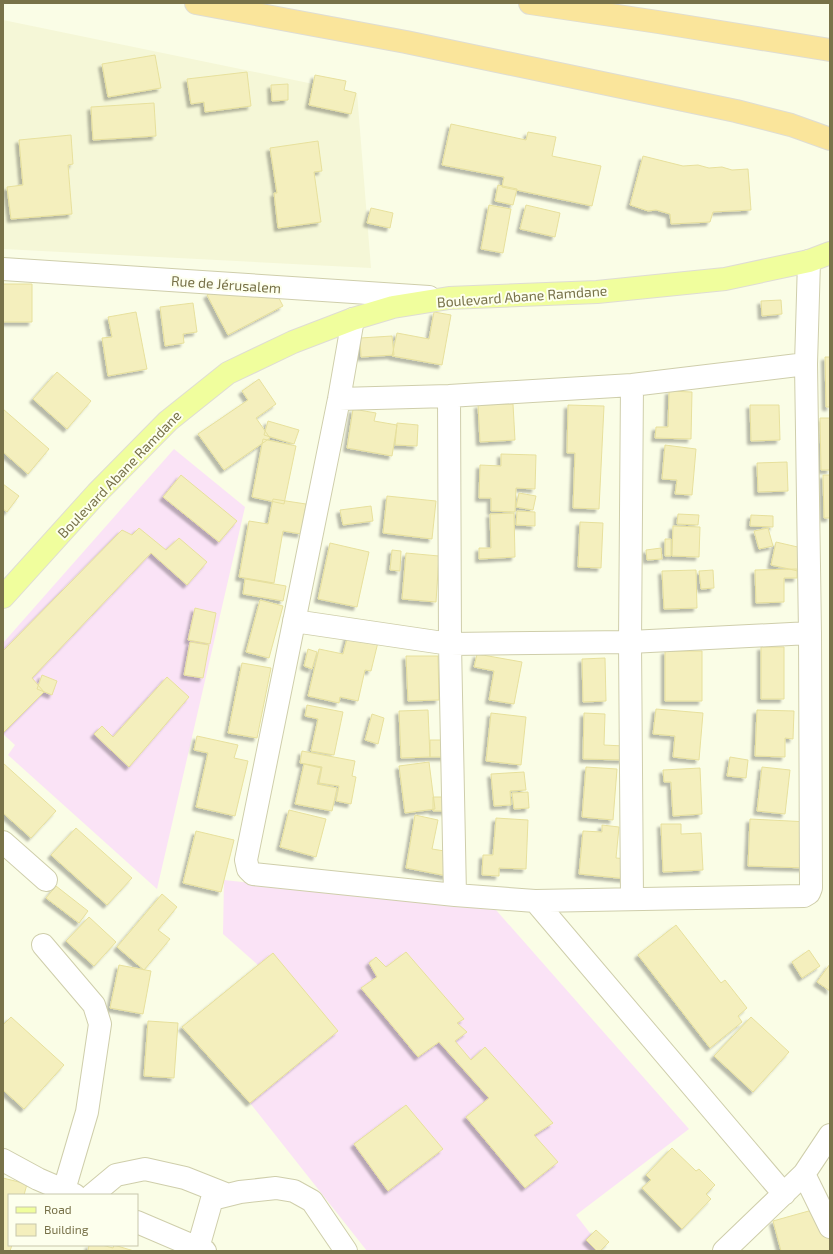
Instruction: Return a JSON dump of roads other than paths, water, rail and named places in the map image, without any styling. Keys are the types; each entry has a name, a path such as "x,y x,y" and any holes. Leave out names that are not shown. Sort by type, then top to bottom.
{"highway":[{"path":"196,3 406,42 736,111 791,125 830,139"},
{"path":"530,3 830,50"}],"main road":[{"path":"809,261 830,238"},
{"name":"Boulevard Abane Ramdane","path":"3,597 97,493 168,420 228,373 293,342 352,319 393,307 450,298 597,292 725,279 809,261 830,253"}],"street":[{"path":"352,319 339,399 246,860 248,869 253,874 455,895 535,901 804,896 809,894 812,888 806,364 809,261"},
{"name":"Rue de Jérusalem","path":"3,269 450,298"},
{"path":"339,399 449,396 632,385 806,364"},
{"path":"632,385 630,642 632,899"},
{"path":"449,396 450,644 455,895"},
{"path":"294,621 450,644 630,642 810,633"},
{"path":"3,842 46,880"},
{"path":"535,901 784,1194"},
{"path":"3,1160 38,1179 69,1193 87,1112 100,1024 94,1005 43,945"},
{"path":"724,1251 804,1174 830,1134"},
{"path":"93,1194 116,1175 144,1169 184,1178 228,1195"},
{"path":"804,1174 830,1227"},
{"path":"138,1222 202,1250 212,1199 240,1192 276,1188 294,1191 312,1202 346,1251"}]}
